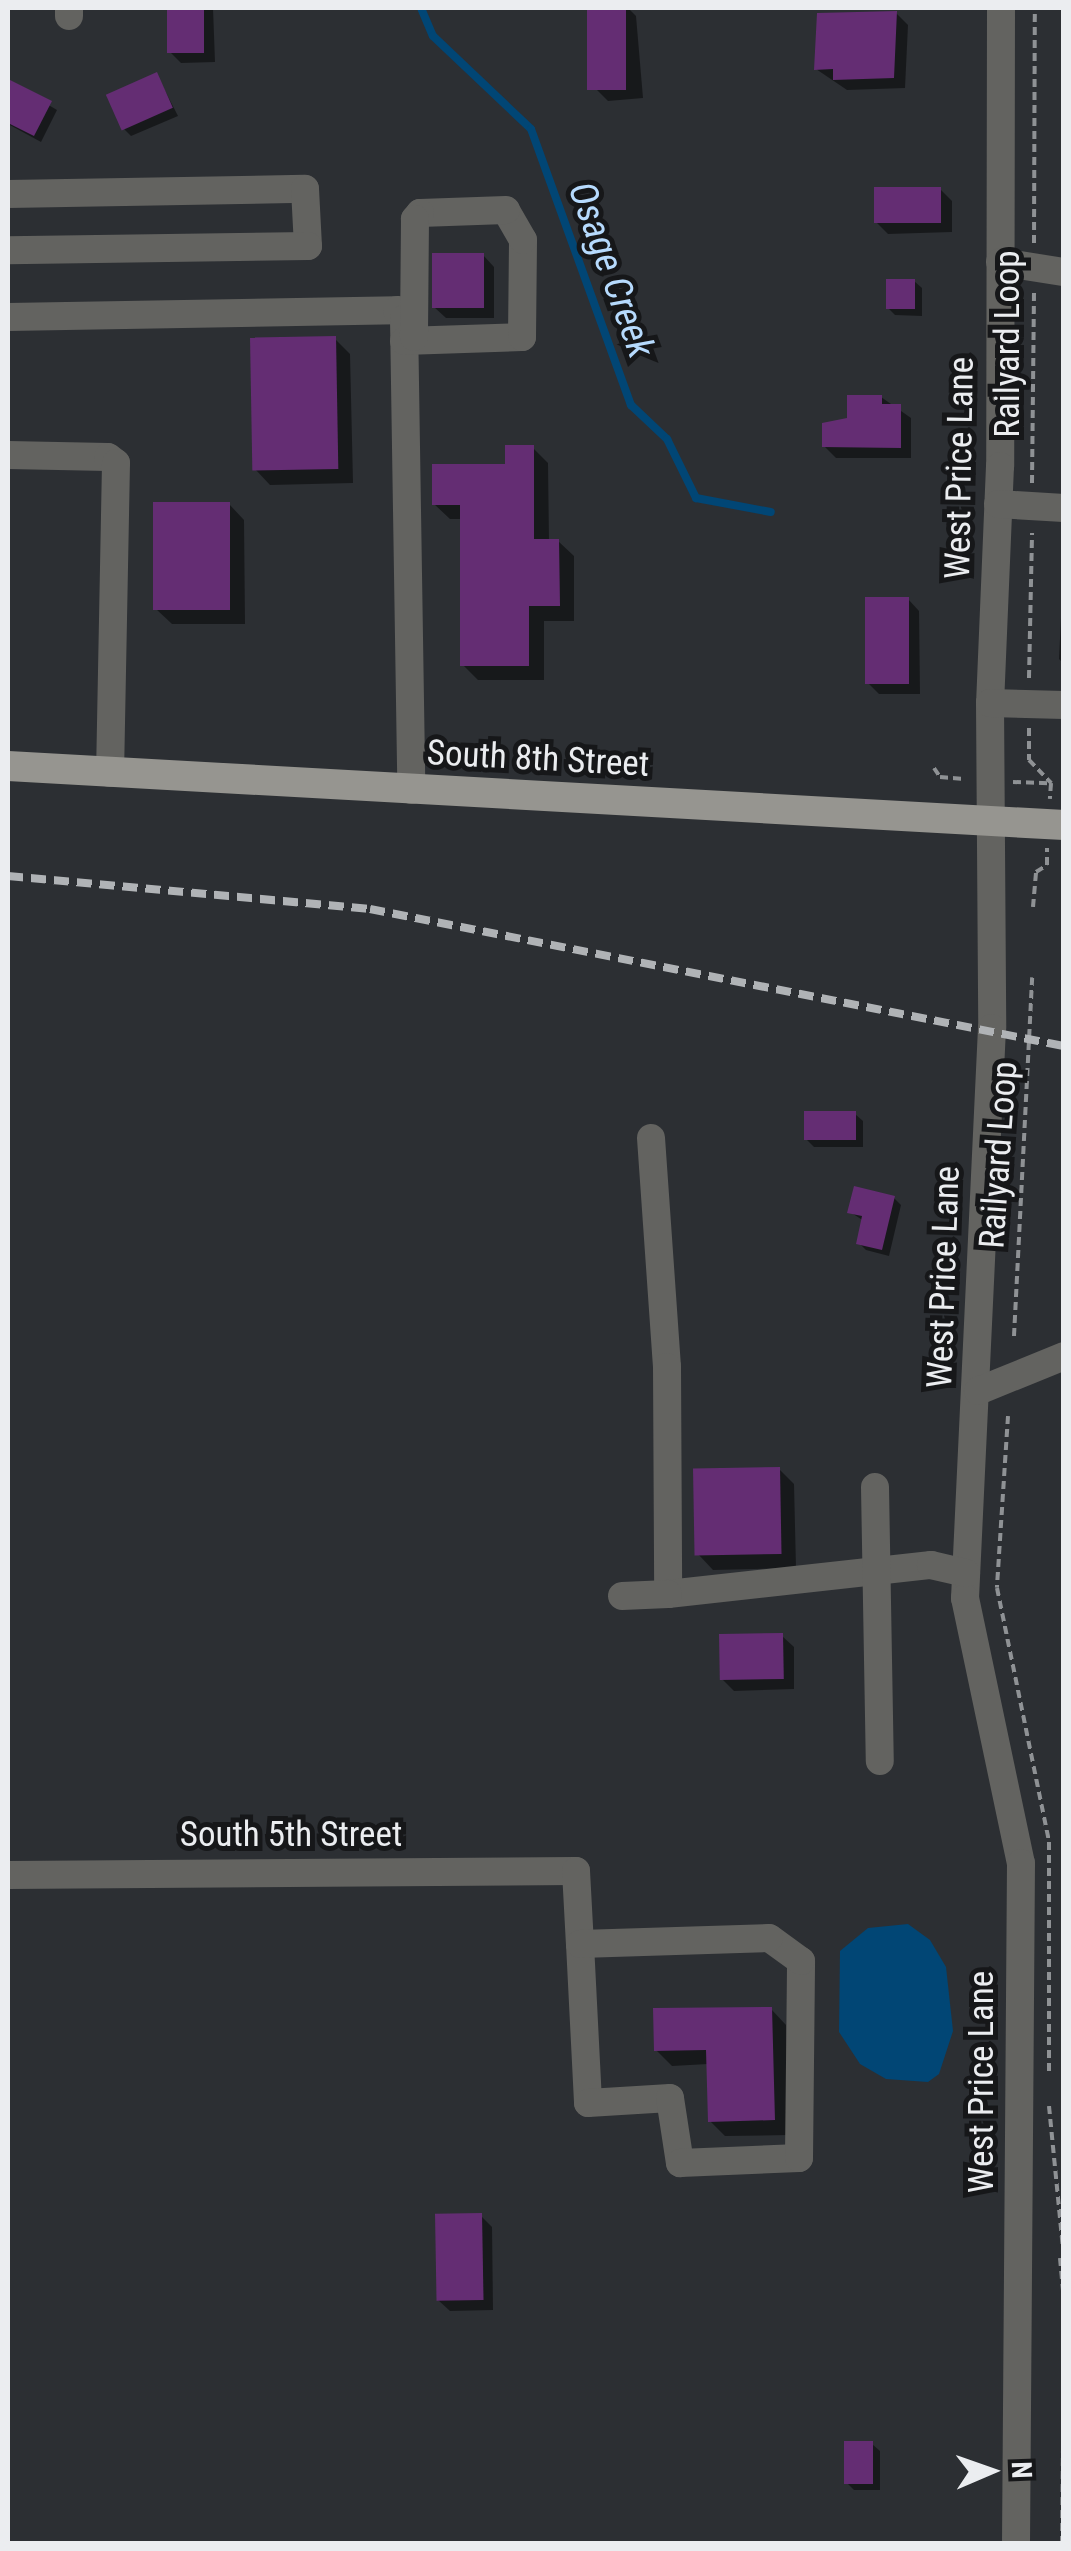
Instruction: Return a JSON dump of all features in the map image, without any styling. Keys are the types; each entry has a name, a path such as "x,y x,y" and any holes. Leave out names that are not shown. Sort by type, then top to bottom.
{"main road":[{"name":"South 8th Street","path":"8,766 1064,825"}],"street":[{"name":"West Price Lane","path":"1002,8 998,504 990,702 992,822 978,1391 964,1598 1021,1862 1016,2544"},
{"path":"8,194 305,189 308,246 8,250"},
{"path":"409,341 522,337 523,240 506,210 420,213 415,219 409,341 411,790"},
{"path":"1000,262 1064,272"},
{"path":"8,318 396,310 409,341"},
{"path":"8,455 108,457 116,463 110,772"},
{"path":"998,504 1064,508"},
{"path":"990,702 1064,705"},
{"path":"651,1138 667,1367 668,1594"},
{"path":"978,1391 1064,1356"},
{"path":"875,1487 880,1761"},
{"path":"622,1596 932,1565 966,1573"},
{"name":"South 5th Street","path":"8,1874 576,1871 580,1944"},
{"path":"769,1938 801,1961 799,2158 680,2163 670,2098 588,2103 580,1944 769,1938"}],"path":[{"name":"Railyard Loop","path":"1029,681 1035,8"},
{"path":"1029,724 1029,760 1050,786 1037,782"},
{"path":"934,768 940,777"},
{"path":"1033,908 1036,872 1047,865 1046,854"},
{"name":"Railyard Loop","path":"1014,1336 1032,977"},
{"path":"1008,1416 997,1588 1049,1842 1049,2074"},
{"path":"1049,2106 1064,2302"},
{"path":"1062,2544 1064,2356"}],"water":[{"path":"908,1924 930,1940 946,1967 953,2031 939,2074 928,2082 886,2079 860,2064 839,2032 840,1951 868,1928"}],"building":[{"path":"167,8 204,8 204,53 167,53"},
{"path":"587,8 626,8 626,90 587,90"},
{"path":"897,11 894,78 833,80 833,69 814,70 817,13"},
{"path":"157,72 173,108 122,130 106,95"},
{"path":"8,79 52,101 34,136 8,123"},
{"path":"874,187 941,187 941,223 874,223"},
{"path":"432,253 484,253 484,308 432,308"},
{"path":"886,279 915,279 915,309 886,309"},
{"path":"336,336 338,469 252,470 250,338"},
{"path":"847,395 882,395 882,404 901,404 901,448 822,447 822,423 847,418"},
{"path":"505,445 534,445 534,539 559,539 560,606 529,606 529,666 460,666 460,505 432,505 432,464 505,464"},
{"path":"153,502 230,502 230,610 153,610"},
{"path":"865,597 909,597 909,684 865,684"},
{"path":"804,1111 856,1111 856,1140 804,1140"},
{"path":"854,1186 895,1196 882,1250 856,1244 862,1216 847,1213"},
{"path":"780,1467 782,1554 695,1556 693,1469"},
{"path":"783,1633 784,1679 720,1680 719,1634"},
{"path":"772,2007 775,2120 708,2122 706,2050 654,2051 653,2008"},
{"path":"482,2213 484,2300 437,2301 435,2214"},
{"path":"844,2441 873,2441 873,2484 844,2484"}],"waterway":[{"name":"Osage Creek","path":"421,8 433,36 531,129 631,405 667,439 696,498 771,512"}],"railway":[{"path":"8,876 370,909 1064,1046"}]}
